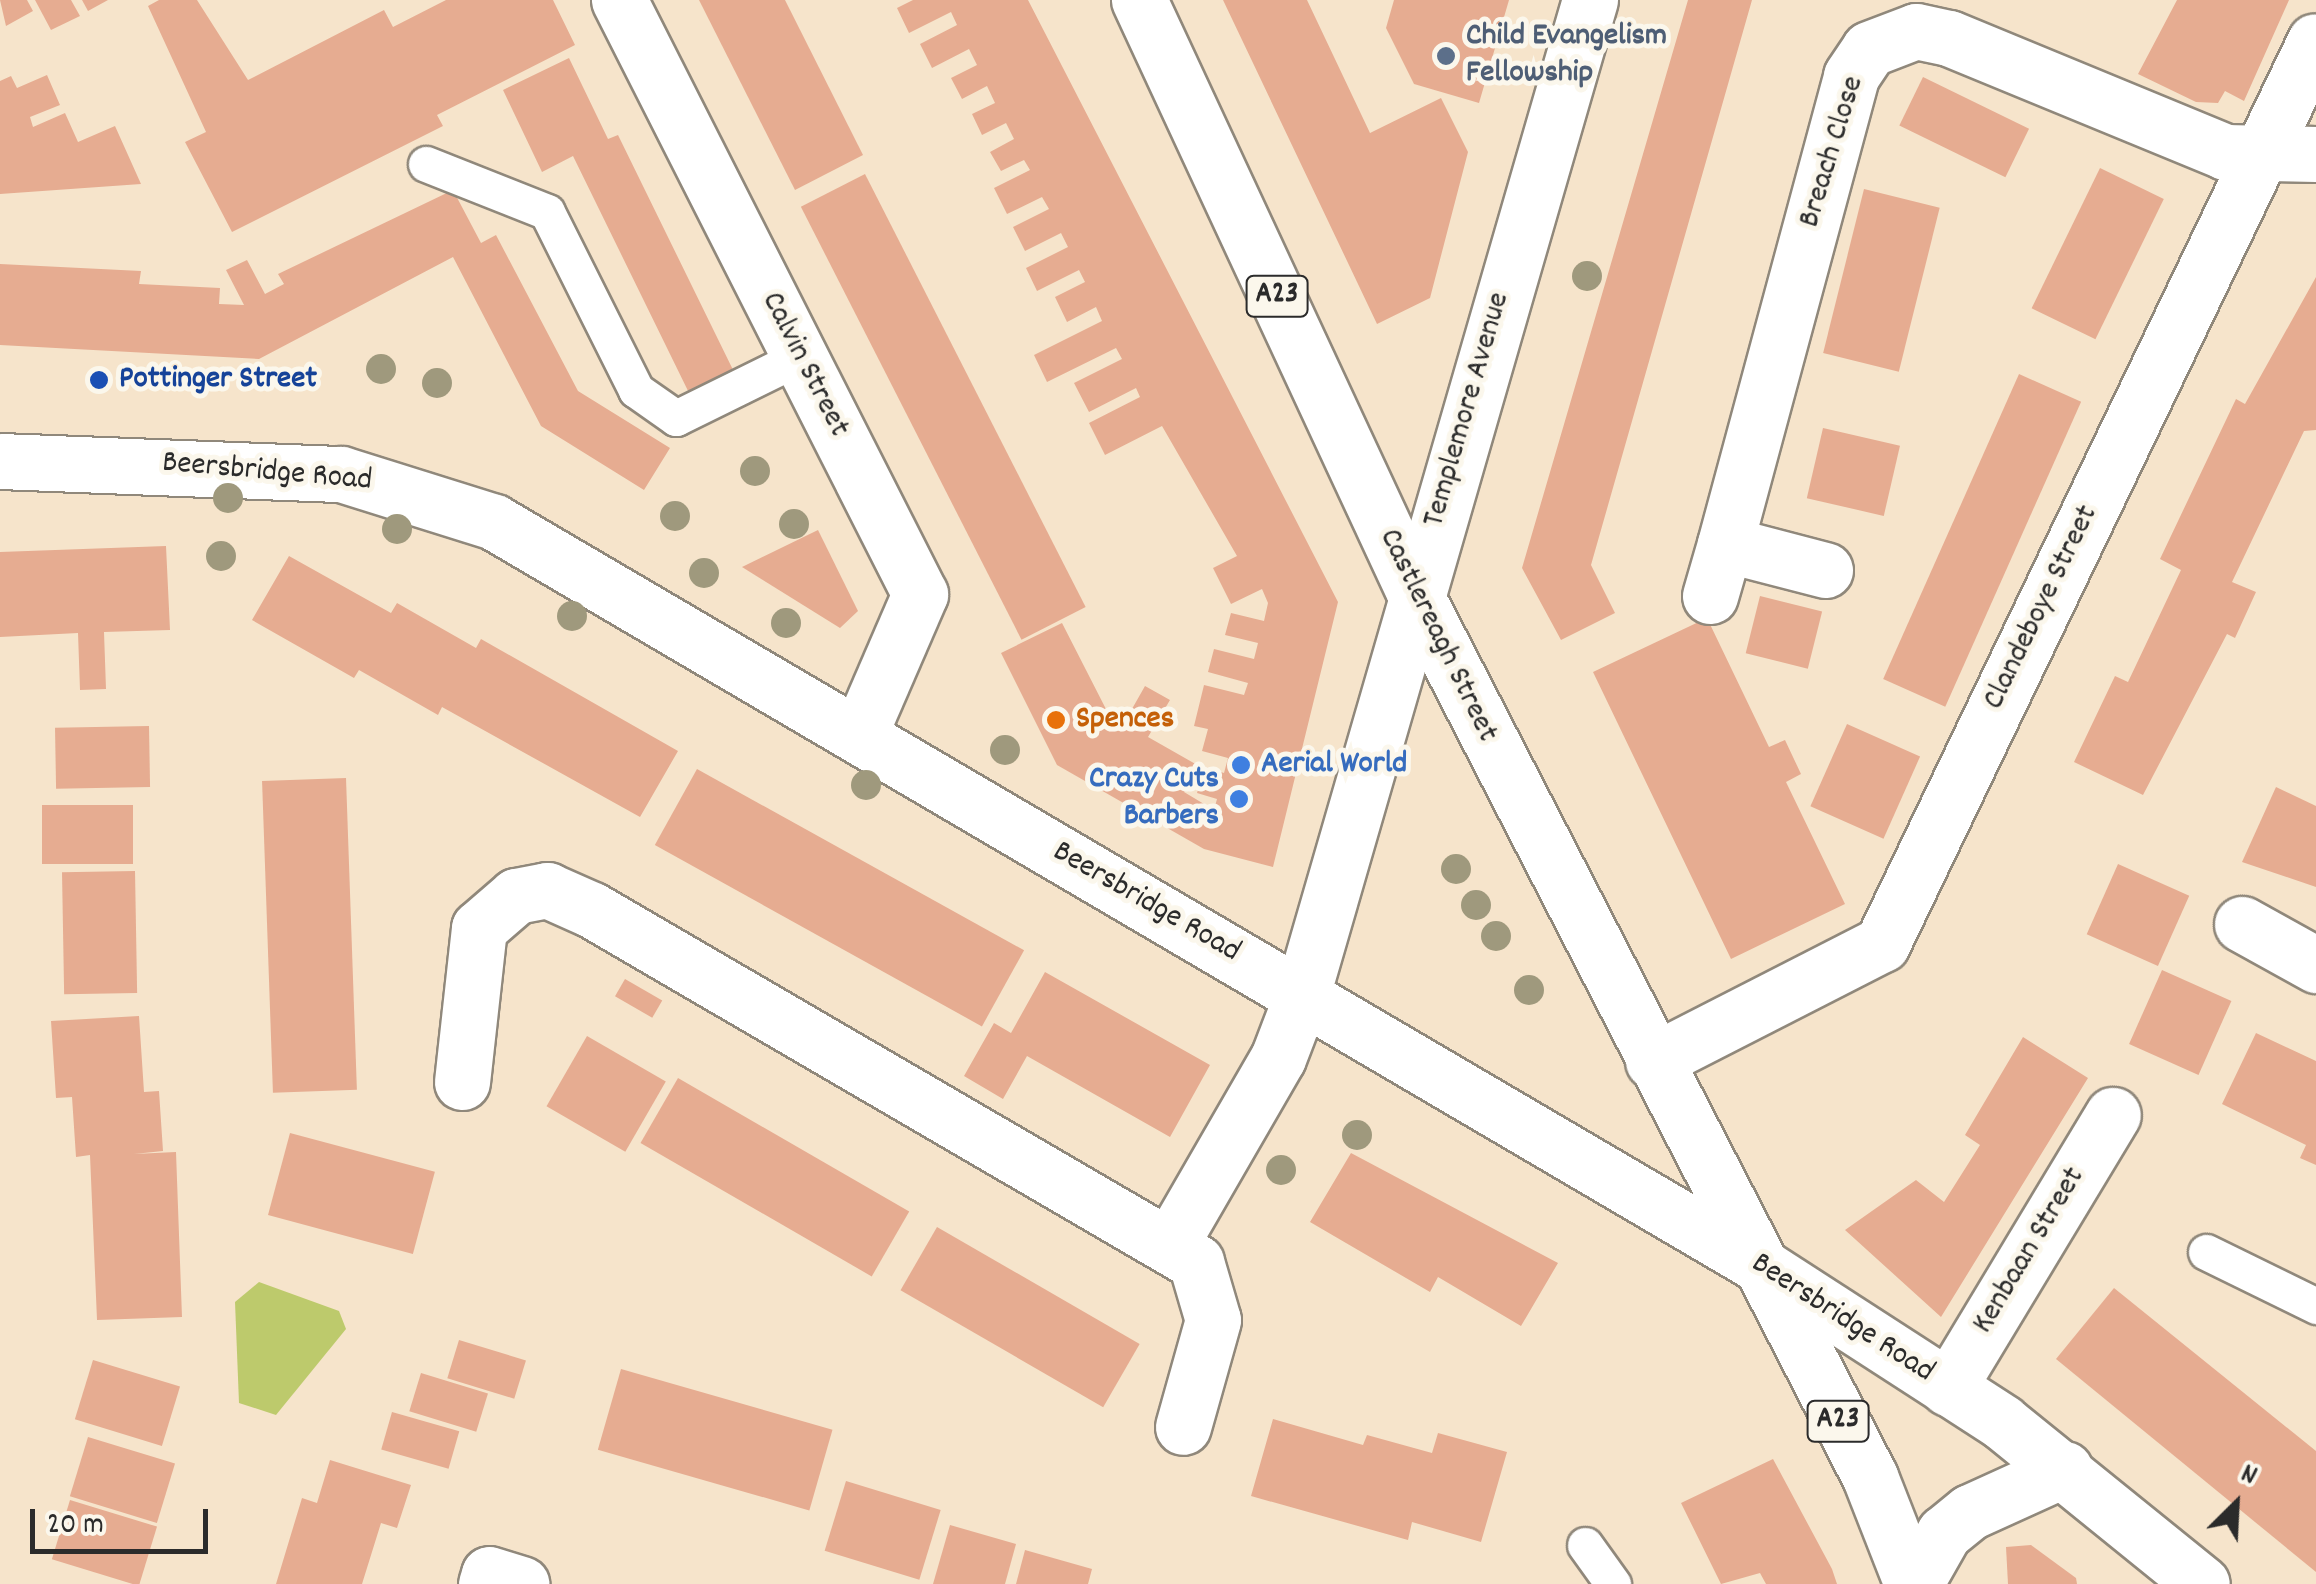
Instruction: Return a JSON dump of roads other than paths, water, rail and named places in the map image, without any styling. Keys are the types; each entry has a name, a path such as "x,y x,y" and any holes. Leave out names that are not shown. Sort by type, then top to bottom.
{"street":[{"name":"Calvin Street","path":"619,0 920,594 859,734"},
{"name":"Castlereagh Street","path":"1139,0 1414,592 1756,1262"},
{"name":"Templemore Avenue","path":"1171,1243 1278,1058 1302,995 1414,592 1590,0"},
{"name":"Breach Close","path":"1710,596 1851,76 1869,50 1916,31 1949,38 2225,152 2258,156 2316,154"},
{"name":"Clandeboye Street","path":"1652,1061 1882,944 2315,42"},
{"name":"Beersbridge Road","path":"0,460 194,462 342,474 420,491 494,522 1756,1262 2065,1469 2202,1584"},
{"path":"1725,544 1826,570"},
{"path":"462,1082 479,928 516,896 547,890 1171,1243 1196,1262 1214,1320 1183,1427"},
{"path":"2242,924 2316,965"},
{"name":"Kenbaan Street","path":"1948,1388 2113,1115"},
{"name":"A23","path":"1756,1262 1870,1477 1914,1584"},
{"path":"1914,1584 1944,1533 1970,1512 2065,1469"}],"lane":[{"path":"426,164 547,212 636,390 676,418 800,357"},
{"path":"2206,1252 2316,1306"},
{"path":"1585,1545 1613,1584"}],"place":[{"name":"Child Evangelism Fellowship","path":"1446,56"},
{"name":"Pottinger Street","path":"99,380"},
{"name":"Spences","path":"1056,720"},
{"name":"Aerial World","path":"1241,765"},
{"name":"Crazy Cuts Barbers","path":"1239,799"}]}
